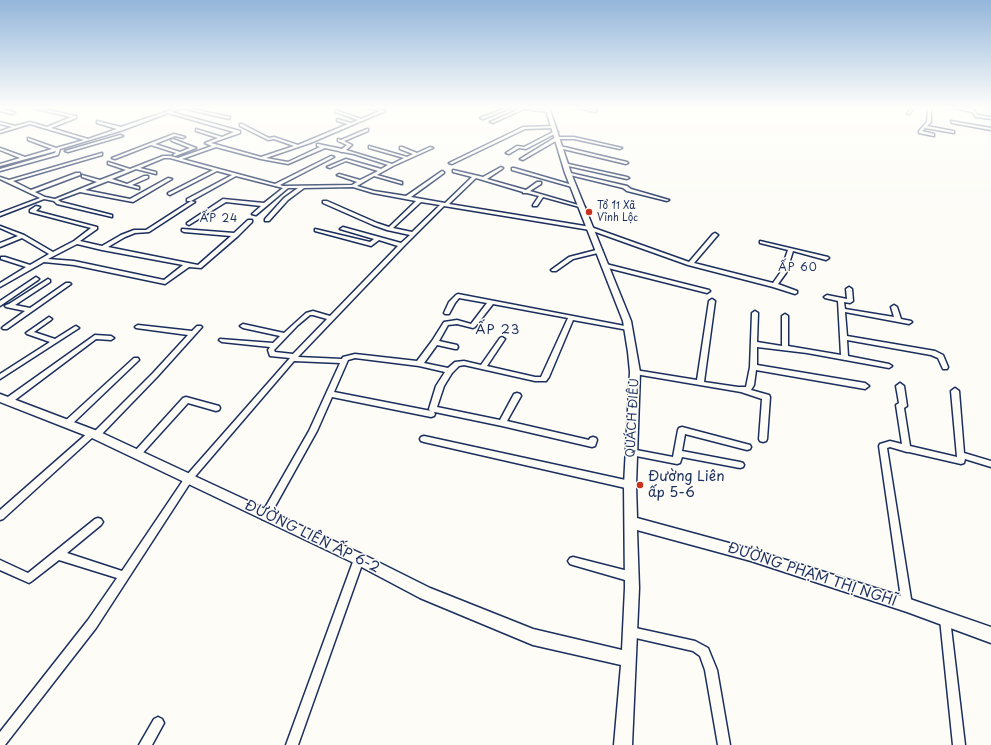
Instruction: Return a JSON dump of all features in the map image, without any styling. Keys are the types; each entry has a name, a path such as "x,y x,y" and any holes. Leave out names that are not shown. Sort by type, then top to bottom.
{"main road":[{"name":"QUÁCH ĐIÊU","path":"558,142 567,169 606,266 628,328 633,352 635,372 630,486 632,577 630,659 623,745"},
{"name":"ĐƯỜNG LIÊN ẤP 6-2","path":"4,399 95,434 189,478 265,516 359,559 425,593 533,637 630,659"},
{"name":"ĐƯỜNG PHẠM THỊ NGHĨ","path":"630,522 751,555 907,605 991,635"}],"street":[{"path":"35,142 58,152"},
{"path":"0,165 25,158 58,152 84,142"},
{"path":"0,170 58,152 98,142"},
{"path":"114,158 158,142"},
{"path":"170,157 194,148 178,142"},
{"path":"211,142 207,143 261,158 288,163 323,147"},
{"path":"285,142 298,146"},
{"path":"261,158 309,142 323,147 355,153 392,165"},
{"path":"341,151 350,145 343,142"},
{"path":"451,163 495,142"},
{"path":"508,153 518,147 525,148 543,142"},
{"path":"522,159 549,142"},
{"path":"570,142 626,163"},
{"path":"589,142 620,148"},
{"path":"152,144 179,153"},
{"path":"178,159 214,146"},
{"path":"370,147 407,158"},
{"path":"401,148 416,154"},
{"path":"353,186 392,165 431,148"},
{"path":"0,149 25,158"},
{"path":"9,181 101,154"},
{"path":"55,200 163,157 170,157 235,175 287,187 353,186 373,192 591,229 690,264 774,285 795,292"},
{"path":"276,185 332,157"},
{"path":"329,167 346,160 382,171"},
{"path":"109,163 130,170"},
{"path":"136,168 154,172"},
{"path":"482,179 501,168"},
{"path":"513,169 574,186"},
{"path":"567,169 627,178"},
{"path":"567,169 625,187 629,190 668,200"},
{"path":"170,194 216,170"},
{"path":"455,171 525,192 583,207"},
{"path":"407,198 442,172"},
{"path":"30,192 78,174"},
{"path":"102,248 128,234 147,231 191,201 235,175"},
{"path":"339,175 361,182"},
{"path":"374,175 400,183"},
{"path":"84,176 101,182"},
{"path":"128,185 146,177"},
{"path":"0,742 92,624 189,478 294,357 331,318 402,245 444,204 475,177"},
{"path":"0,178 44,198 110,216"},
{"path":"108,179 136,188"},
{"path":"78,190 131,201 170,179"},
{"path":"525,192 538,183"},
{"path":"254,214 287,187"},
{"path":"267,220 286,199 303,187"},
{"path":"535,205 541,196"},
{"path":"0,215 44,198"},
{"path":"190,224 226,200 265,205"},
{"path":"389,229 420,200"},
{"path":"325,202 374,224 389,229 414,234"},
{"path":"0,285 76,242 95,228 32,210 38,207"},
{"path":"76,242 200,267 250,221"},
{"path":"1,227 22,236 53,254"},
{"path":"343,229 402,245"},
{"path":"184,230 236,235"},
{"path":"317,230 371,244 378,239"},
{"path":"690,264 715,235"},
{"path":"0,245 22,236"},
{"path":"762,242 826,258"},
{"path":"774,285 783,273 791,250"},
{"path":"554,270 571,258 600,251"},
{"path":"3,258 32,267"},
{"path":"42,260 81,264 165,282 187,265"},
{"path":"606,266 708,291"},
{"path":"0,304 36,279"},
{"path":"10,306 48,281"},
{"path":"4,328 68,284"},
{"path":"827,297 841,300 851,300 849,289"},
{"path":"447,313 452,302 458,296 628,328"},
{"path":"841,300 845,357"},
{"path":"700,383 712,301"},
{"path":"419,364 446,324 457,322 473,326 491,302"},
{"path":"0,304 31,310"},
{"path":"894,307 898,320"},
{"path":"842,310 909,322"},
{"path":"742,390 748,389 750,385 753,367 755,313"},
{"path":"331,318 309,314 284,335 271,351 273,354 294,357 344,361"},
{"path":"785,316 785,348"},
{"path":"571,318 544,378 534,379 459,363 454,365 449,371 440,386 433,409 592,444 593,440"},
{"path":"49,319 29,333 56,341"},
{"path":"243,326 284,335"},
{"path":"138,327 193,333"},
{"path":"0,516 95,434 155,375 199,327"},
{"path":"0,377 76,328"},
{"path":"4,399 95,337 111,338"},
{"path":"843,337 933,353 941,357 945,367"},
{"path":"483,367 502,339"},
{"path":"222,340 274,346"},
{"path":"435,342 455,348"},
{"path":"753,344 845,357 889,366"},
{"path":"265,516 313,431 345,359 355,356 419,364 449,371"},
{"path":"67,424 136,360"},
{"path":"753,367 865,386"},
{"path":"635,372 742,390 766,397 763,439"},
{"path":"900,386 903,406 900,406 907,449"},
{"path":"907,605 883,446 890,444 959,461 962,460 955,391"},
{"path":"330,394 431,414"},
{"path":"502,423 517,396"},
{"path":"138,454 186,400 216,408"},
{"path":"631,452 677,461 682,430 747,447"},
{"path":"424,439 630,486"},
{"path":"678,453 740,464"},
{"path":"961,455 991,464"},
{"path":"0,565 29,578 98,522"},
{"path":"58,555 124,576"},
{"path":"292,745 359,559"},
{"path":"572,561 632,577"},
{"path":"945,619 959,745"},
{"path":"630,632 695,646 702,650 706,655 711,670 724,745"},
{"path":"145,745 158,723"}],"place":[{"name":"Tổ 11 Xã Vĩnh Lộc","path":"589,212"},
{"name":"Đường Liên ấp 5-6","path":"640,485"}],"district":[{"name":"ẤP 24","path":"219,219"},
{"name":"ẤP 60","path":"798,268"},
{"name":"ẤP 23","path":"498,330"}]}
